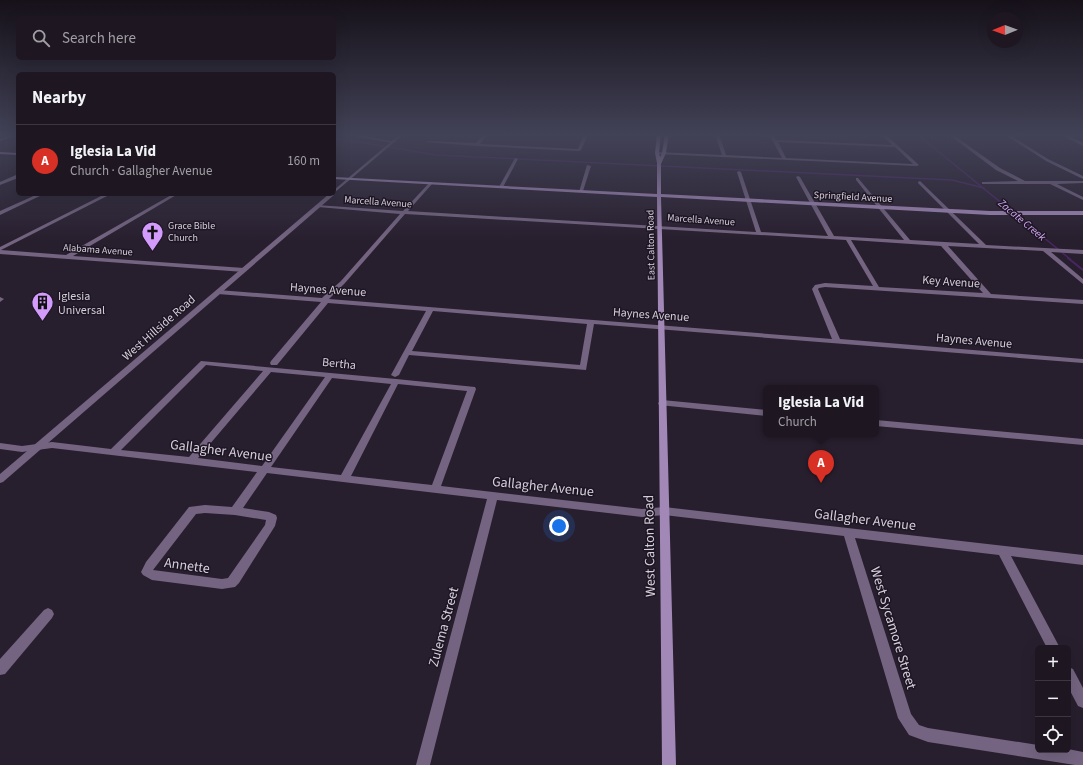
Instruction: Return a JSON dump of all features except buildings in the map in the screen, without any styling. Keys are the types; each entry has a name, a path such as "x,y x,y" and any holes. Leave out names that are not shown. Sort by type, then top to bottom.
{"main road":[{"name":"East Calton Road","path":"659,170 661,327"},
{"name":"Springfield Avenue","path":"336,178 581,190 1006,214 1083,214"},
{"name":"West Calton Road","path":"661,327 669,765"}],"street":[{"path":"336,190 361,170"},
{"path":"501,187 510,170"},
{"path":"581,190 587,170"},
{"path":"1000,170 1024,183"},
{"path":"1066,170 1083,178"},
{"path":"739,172 759,233"},
{"path":"6,176 16,177"},
{"path":"798,177 832,238"},
{"path":"0,184 16,178"},
{"path":"858,179 908,242"},
{"path":"920,182 985,247"},
{"path":"984,183 1083,182"},
{"path":"191,461 326,301 326,297 343,282 430,183"},
{"path":"1050,183 1083,200"},
{"path":"0,213 38,196"},
{"path":"0,250 105,196"},
{"path":"67,257 173,196"},
{"name":"West Hillside Road","path":"0,479 330,196"},
{"name":"Marcella Avenue","path":"318,206 1083,252"},
{"path":"847,238 877,288"},
{"path":"943,244 989,296"},
{"name":"Alabama Avenue","path":"0,250 67,257 244,270"},
{"path":"1048,251 1083,282"},
{"name":"Key Avenue","path":"838,341 815,289 817,286 825,285 877,288 1083,302"},
{"name":"Haynes Avenue","path":"218,292 1083,361"},
{"path":"344,479 431,308"},
{"path":"408,353 583,368 590,322"},
{"name":"Bertha","path":"113,452 204,363 272,366 330,375 395,378 472,389 435,489"},
{"path":"235,511 330,375"},
{"path":"662,403 763,413"},
{"path":"879,423 1083,442"},
{"name":"Gallagher Avenue","path":"0,446 22,449 52,445 642,513 664,511 1083,560"},
{"name":"Zulema Street","path":"423,765 493,496"},
{"name":"Annette","path":"193,510 235,511 269,516 272,518 270,526 238,576 231,583 222,584 152,575 147,572 150,565 193,510"},
{"name":"West Sycamore Street","path":"848,532 905,718 914,730 928,735 1083,760"},
{"path":"1002,550 1052,645"},
{"path":"0,669 48,614"},
{"path":"1071,679 1083,701"}],"waterway":[{"name":"Zacate Creek","path":"739,170 952,180 983,188"},
{"path":"961,170 983,188"},
{"name":"Zacate Creek","path":"983,188 1070,259"},
{"name":"Zacate Creek","path":"1068,258 1083,270"}],"place":[{"name":"Grace Bible Church","path":"153,252"},
{"name":"Iglesia Universal","path":"43,322"},
{"name":"Iglesia La Vid","path":"821,483"}]}
